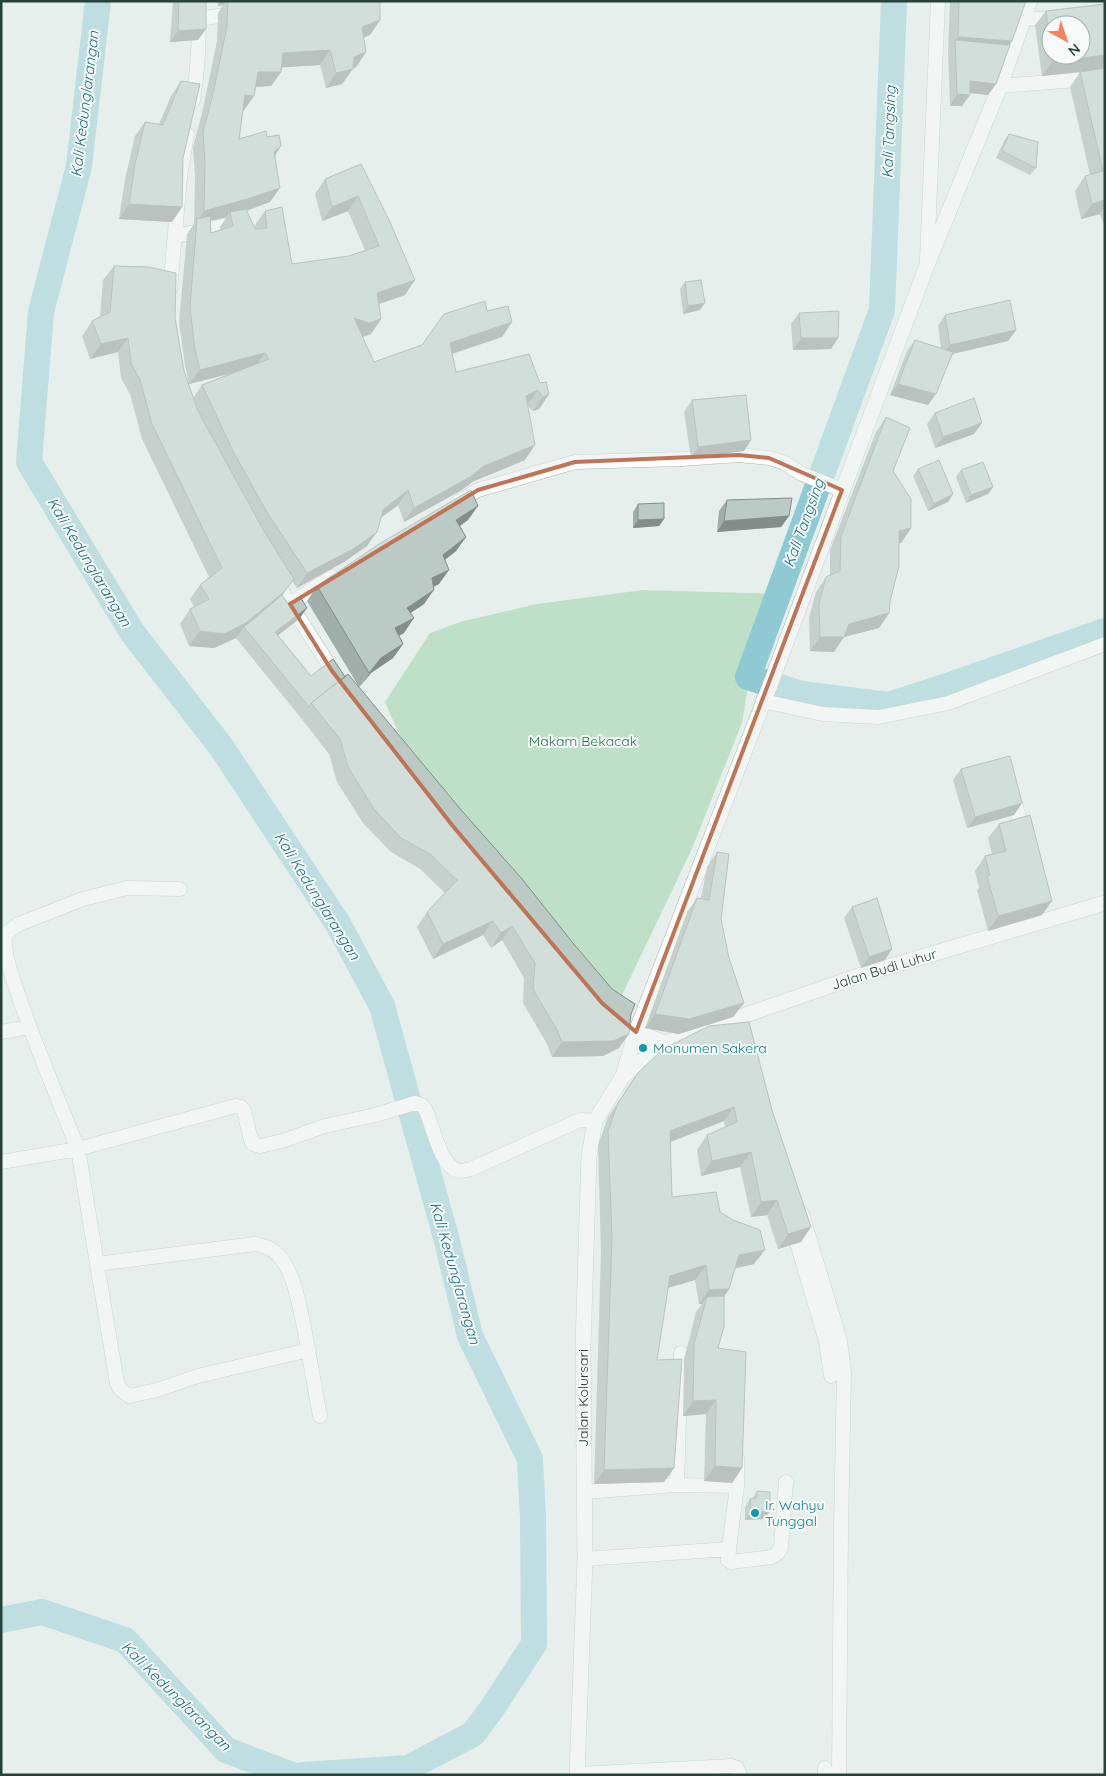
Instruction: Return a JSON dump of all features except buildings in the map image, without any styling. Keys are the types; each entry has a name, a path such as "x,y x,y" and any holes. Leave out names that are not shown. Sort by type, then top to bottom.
{"street":[{"path":"168,304 176,236 180,177 197,77 198,1"},
{"path":"927,265 938,1"},
{"name":"Jalan Kolursari","path":"577,1774 585,1559 583,1346 587,1190 589,1156 595,1121 622,1076 631,1028 772,680 836,488 1000,86 1030,1"},
{"path":"199,18 254,10"},
{"path":"1024,18 1041,19"},
{"path":"1000,86 1104,81"},
{"path":"176,236 245,222"},
{"path":"443,511 478,490 575,462 681,459 739,455 769,458 782,462 836,488"},
{"path":"290,604 347,568"},
{"path":"269,570 344,687"},
{"path":"764,699 823,714 879,717 948,703 1105,644"},
{"path":"1008,777 1026,844"},
{"path":"180,889 127,888 83,898 19,924 5,934 4,954 29,1027 78,1149 117,1382 121,1390 128,1396 157,1390 198,1376 308,1350"},
{"name":"Jalan Budi Luhur","path":"622,1076 665,1043 744,1020 864,974 1046,915 1105,903"},
{"path":"1,1032 29,1027"},
{"path":"631,1028 665,1043"},
{"path":"1,1162 78,1149 235,1106 241,1107 244,1111 251,1140 253,1144 260,1146 282,1141 325,1126 375,1115 414,1103 422,1104 438,1148 454,1168 460,1171 471,1169 580,1120 595,1121"},
{"path":"797,1199 822,1304 830,1376"},
{"path":"792,1225 822,1304 840,1340 844,1373 839,1775"},
{"path":"97,1264 255,1244 266,1246 276,1252 294,1282 320,1416"},
{"path":"677,1485 681,1354"},
{"path":"738,1447 728,1560 730,1562 772,1557 778,1553 781,1547 786,1482"},
{"path":"584,1492 677,1485 736,1486"},
{"path":"585,1559 729,1549"},
{"path":"577,1774 732,1766 737,1768 740,1775"}],"highlighted area":[{"path":"739,455 769,458 842,490 636,1032 602,1003 452,825 332,671 290,604 478,490 575,462"}],"green space":[{"name":"Makam Bekacak","path":"643,590 779,594 750,673 742,723 691,851 621,997 577,955 408,754 385,702 430,633 460,622 537,604"}],"waterway":[{"name":"Kali Kedunglarangan","path":"98,1 79,166 41,312 29,462 132,632 222,748 338,924 382,1006 447,1241 470,1336 530,1459 533,1518 534,1644 493,1707 473,1734 408,1768 303,1775"},
{"name":"Kali Tangsing","path":"894,1 882,310 748,677 801,694 888,705 1105,631"},
{"name":"Kali Kedunglarangan","path":"1,1620 42,1612 125,1640 226,1750 292,1775"}],"place":[{"name":"Monumen Sakera","path":"643,1048"},
{"name":"Ir. Wahyu Tunggal","path":"755,1513"}]}
